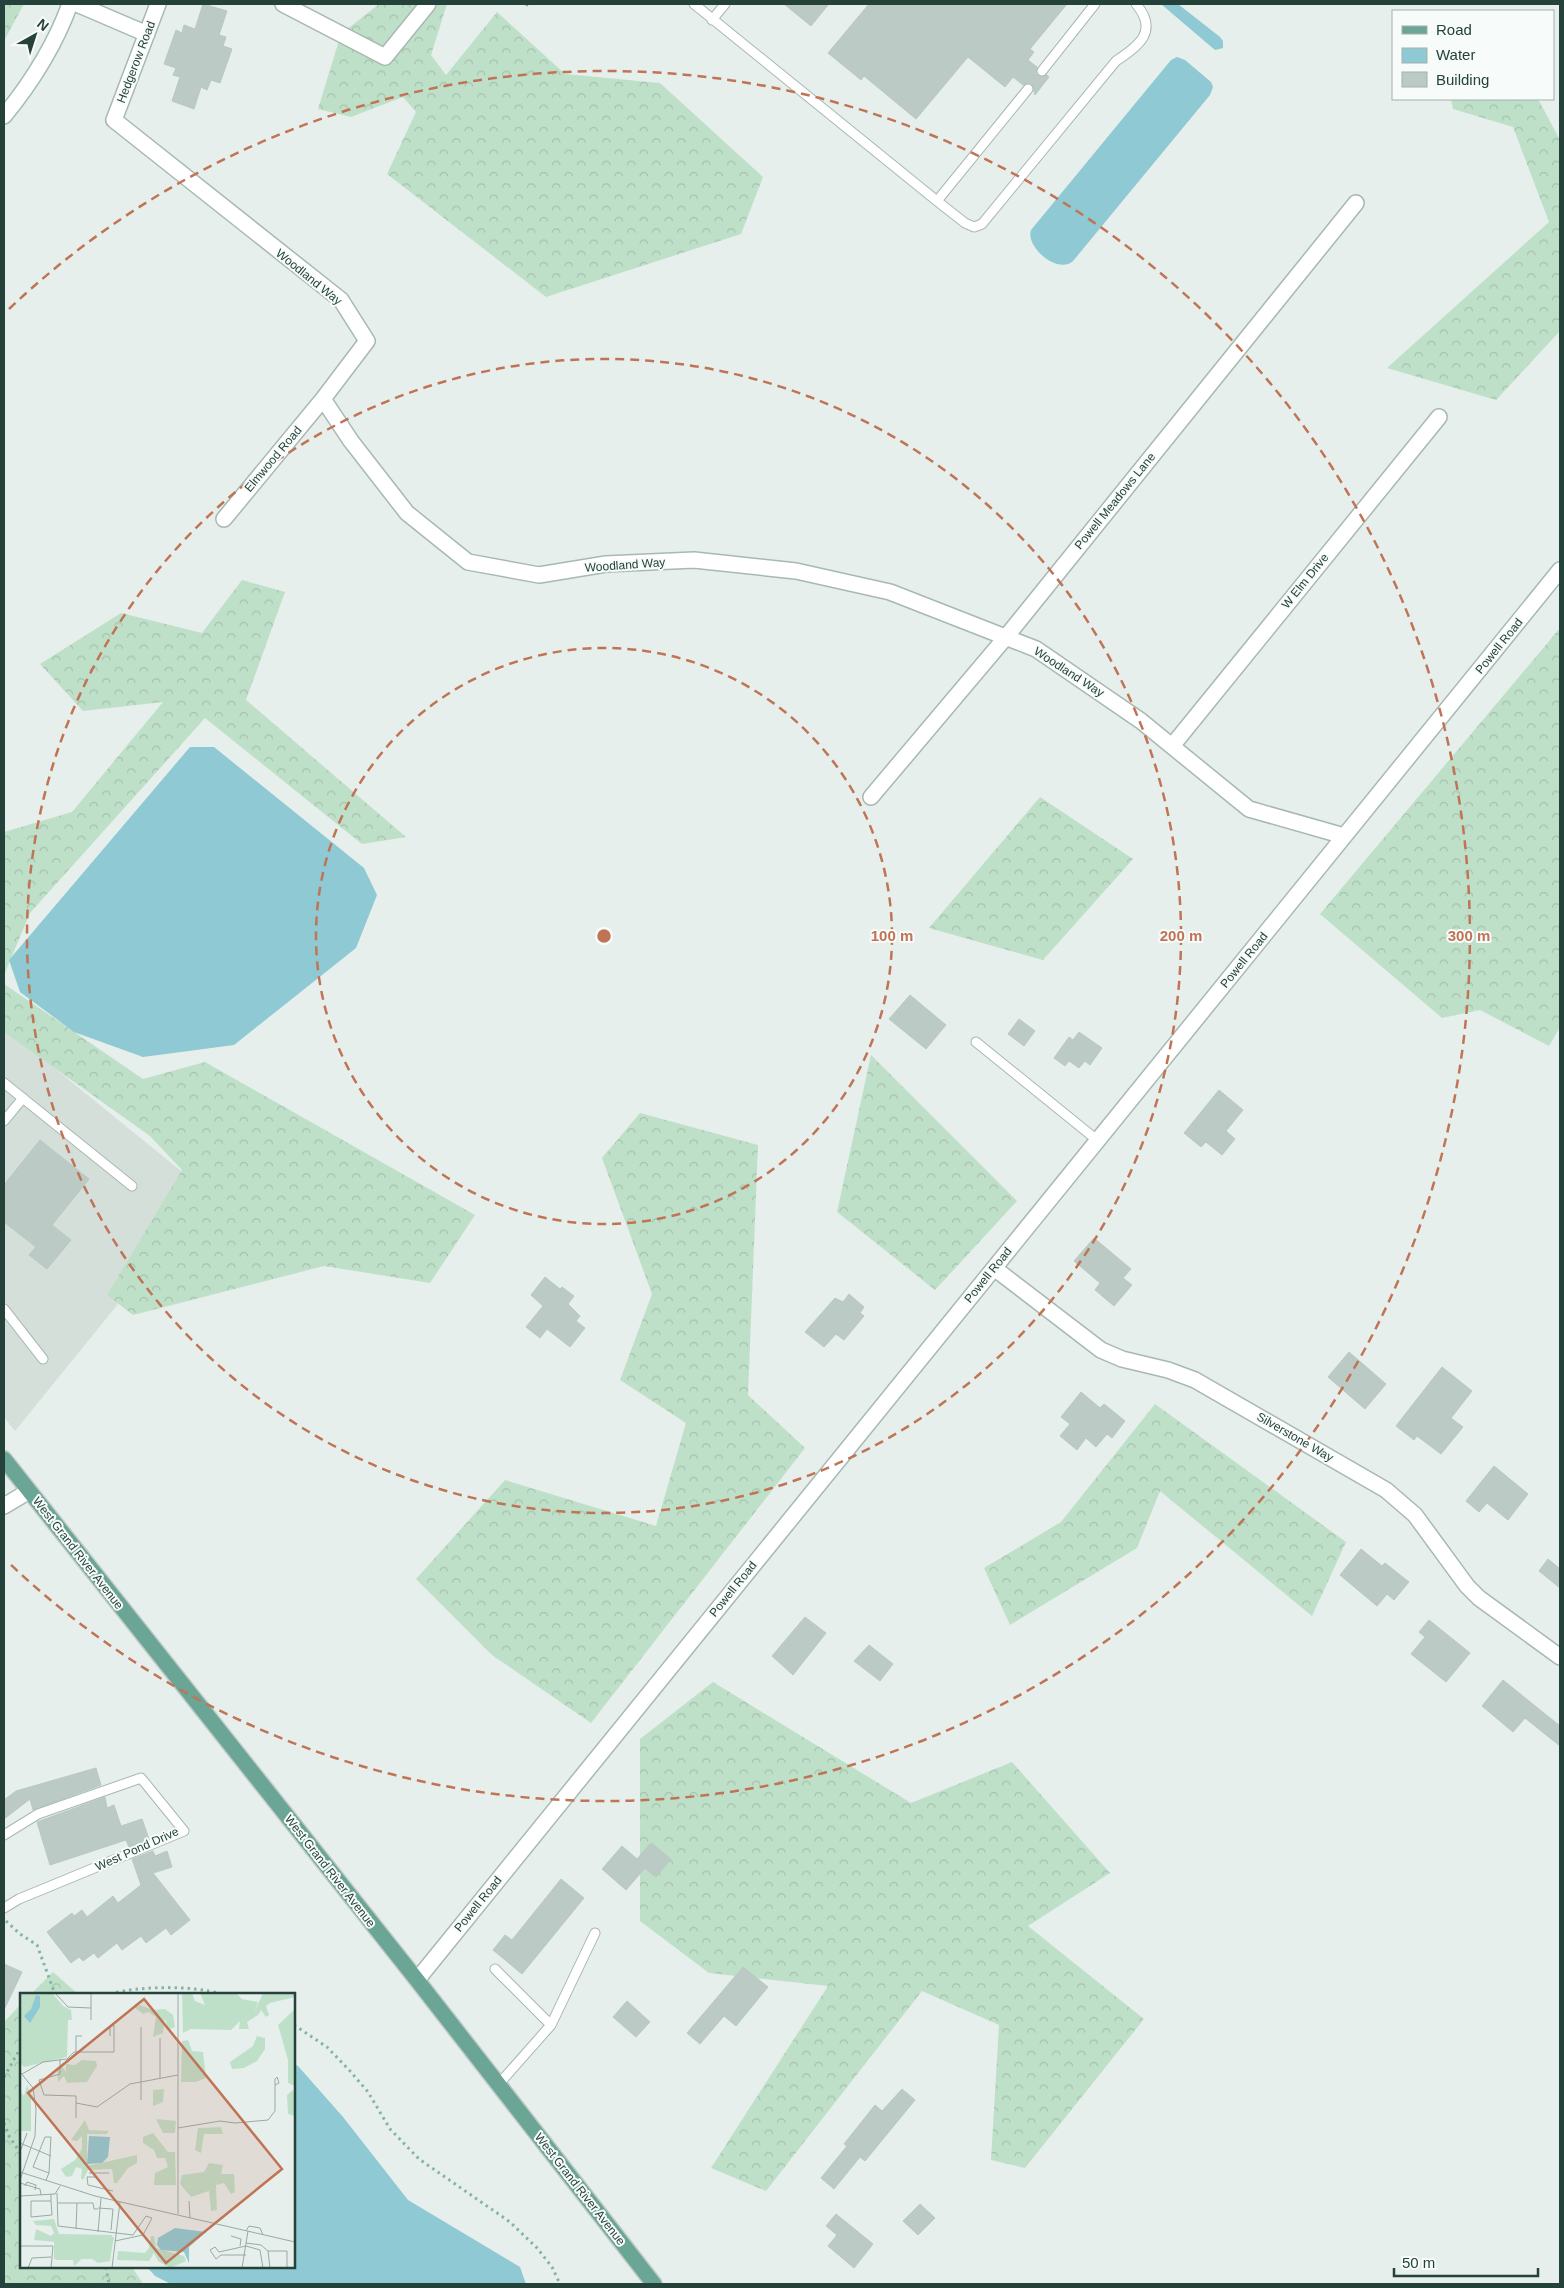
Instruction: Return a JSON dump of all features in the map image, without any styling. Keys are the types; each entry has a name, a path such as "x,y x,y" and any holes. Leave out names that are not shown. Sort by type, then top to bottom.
{"main road":[{"name":"West Grand River Avenue","path":"4,1459 654,2284"}],"street":[{"path":"4,116 43,62 62,25 70,4"},
{"path":"77,4 147,34"},
{"name":"Hedgerow Road","path":"114,120 158,4"},
{"path":"283,4 385,57 428,4"},
{"name":"Woodland Way","path":"114,120 341,300 367,341 323,399 351,441 407,513 468,562 539,575 606,564 694,560 796,571 890,592 1036,649 1141,721 1250,809 1344,836"},
{"name":"Powell Meadows Lane","path":"871,797 1006,637 1356,203"},
{"name":"Elmwood Road","path":"224,519 323,399"},
{"name":"W Elm Drive","path":"1172,746 1439,417"},
{"name":"Powell Road","path":"416,1980 1560,570"},
{"name":"Silverstone Way","path":"994,1268 1101,1350 1122,1359 1168,1370 1195,1380 1386,1490 1414,1516 1479,1598 1560,1657"},
{"path":"4,1506 29,1492"}],"lane":[{"path":"694,4 969,226 974,227 982,224 1116,61 1136,48 1142,41 1146,25 1145,17 1136,4"},
{"path":"712,20 725,4"},
{"path":"1042,71 1095,4"},
{"path":"937,200 1028,89"},
{"path":"976,1042 1097,1140"},
{"path":"4,1082 132,1186"},
{"path":"4,1121 22,1098"},
{"path":"4,1309 43,1360"},
{"name":"West Pond Drive","path":"4,1835 38,1814 141,1778 184,1831 18,1900 4,1908"},
{"path":"498,2085 550,2025 595,1932"},
{"path":"495,1969 550,2025"}],"path":[{"path":"526,4 529,6 531,4"},
{"path":"4,1919 20,1934 37,1945 55,1993"},
{"path":"116,1993 133,1990 177,1988 218,1993"},
{"path":"295,2026 326,2047 350,2071 368,2092 390,2129 419,2159 476,2197 510,2222 524,2235 552,2267 560,2284"},
{"path":"4,2076 20,2049"},
{"path":"4,2123 8,2136 20,2153"},
{"path":"106,2268 109,2284"}],"shaded area":[{"path":"4,1027 208,1193 15,1431 4,1417"}],"green space":[{"path":"4,4 24,4 4,41"},
{"path":"379,4 447,4 431,55 446,75 497,12 565,74 660,83 763,177 741,234 546,297 387,174 416,112 403,97 351,117 318,109 341,34"},
{"path":"1451,100 1539,100 1560,140 1560,331 1496,400 1387,368 1549,222 1513,127 1453,109"},
{"path":"242,580 285,592 246,700 406,837 362,844 205,718 30,913 4,975 4,832 72,812 163,702 83,711 40,664 121,613 202,633"},
{"path":"1560,628 1560,1027 1549,1046 1480,1010 1442,1018 1320,914"},
{"path":"1040,797 1133,859 1043,960 929,928"},
{"path":"4,984 143,1079 205,1062 475,1215 430,1283 324,1266 133,1315 107,1295 182,1170 150,1136 4,1032"},
{"path":"871,1055 1017,1201 935,1290 837,1212"},
{"path":"640,1113 758,1145 748,1395 805,1448 591,1723 492,1655 416,1579 505,1480 656,1526 686,1423 620,1380 652,1294 602,1158"},
{"path":"1155,1404 1346,1542 1312,1616 1160,1491 1137,1548 1010,1625 984,1568 1061,1522"},
{"path":"713,1682 911,1803 1012,1762 1110,1873 1028,1926 1144,2019 1025,2168 991,2160 999,2025 922,1991 766,2191 711,2168 828,1986 709,1973 640,1921 640,1739"},
{"path":"53,1972 77,1993 32,1993"},
{"path":"20,2005 20,2268 133,2268 143,2284 4,2284 4,2022"}],"water":[{"path":"1161,4 1178,4 1220,37 1223,41 1223,48 1215,50"},
{"path":"1177,57 1185,60 1211,82 1213,87 1210,95 1073,261 1067,264 1059,264 1044,257 1033,244 1030,237 1031,230 1171,60"},
{"path":"190,747 214,747 364,868 377,895 356,948 234,1045 143,1057 74,1032 20,992 9,960"},
{"path":"295,2064 343,2117 408,2200 520,2267 526,2284 171,2284 155,2276 148,2268 295,2268"}],"building":[{"path":"203,4 227,11 219,35 226,37 223,46 232,49 220,83 211,80 207,90 201,87 194,109 172,101 180,77 173,75 176,68 164,64 176,30 182,33 184,25 195,29"},
{"path":"784,4 829,4 811,26"},
{"path":"869,4 1067,4 1030,49 1034,52 1028,60 1037,67 1036,74 1041,77 1047,75 1049,77 1035,95 1032,84 1023,85 1013,77 1005,87 968,57 916,119 864,76 861,80 828,53"},
{"path":"910,995 946,1025 926,1049 889,1019"},
{"path":"1019,1019 1035,1031 1024,1046 1008,1034"},
{"path":"1079,1032 1102,1048 1090,1065 1085,1061 1079,1068 1069,1061 1065,1066 1054,1058 1069,1037 1073,1040"},
{"path":"1219,1090 1243,1110 1226,1131 1235,1139 1222,1155 1206,1142 1201,1147 1184,1133"},
{"path":"40,1140 89,1179 52,1225 71,1240 47,1269 29,1255 36,1247 4,1222 4,1185"},
{"path":"1094,1238 1131,1269 1123,1278 1132,1285 1114,1306 1095,1290 1100,1283 1074,1261"},
{"path":"545,1277 560,1289 562,1287 574,1296 568,1304 580,1316 576,1321 585,1328 570,1347 547,1329 540,1338 526,1327 543,1306 531,1295"},
{"path":"849,1294 864,1307 860,1313 864,1316 844,1340 836,1334 824,1347 805,1332 835,1298 843,1302"},
{"path":"1349,1352 1386,1384 1365,1409 1328,1377"},
{"path":"1442,1367 1472,1391 1451,1418 1463,1427 1441,1454 1417,1436 1414,1440 1396,1426"},
{"path":"1081,1392 1100,1408 1104,1404 1125,1421 1112,1438 1107,1434 1096,1447 1086,1438 1077,1450 1060,1436 1070,1424 1061,1417"},
{"path":"1494,1466 1528,1494 1508,1520 1487,1503 1479,1512 1466,1501"},
{"path":"1361,1549 1382,1566 1385,1563 1409,1582 1394,1600 1387,1594 1377,1606 1340,1575"},
{"path":"1548,1559 1560,1569 1560,1588 1539,1571"},
{"path":"805,1617 826,1633 793,1675 772,1656"},
{"path":"1429,1620 1470,1653 1446,1682 1411,1654 1425,1637 1419,1632"},
{"path":"869,1645 893,1664 880,1681 854,1661"},
{"path":"1503,1680 1560,1726 1560,1746 1525,1718 1513,1732 1482,1706"},
{"path":"96,1768 101,1785 33,1810 30,1799 4,1819 4,1800 16,1791"},
{"path":"105,1797 107,1808 114,1805 121,1826 142,1819 149,1839 129,1847 126,1840 50,1865 37,1822"},
{"path":"651,1843 671,1859 656,1877 645,1868 626,1890 602,1869 622,1846 637,1859"},
{"path":"153,1851 155,1856 167,1851 172,1867 153,1873 190,1920 171,1935 166,1928 146,1943 141,1936 122,1950 117,1943 98,1958 94,1953 83,1961 79,1957 71,1963 47,1932 72,1913 74,1916 82,1910 87,1917 113,1896 118,1903 141,1885 132,1859"},
{"path":"561,1879 584,1898 522,1974 493,1950 505,1935 512,1940"},
{"path":"4,1964 22,1972 4,2010"},
{"path":"743,1967 768,1987 736,2026 724,2016 700,2044 687,2033"},
{"path":"627,2001 650,2022 636,2037 613,2017"},
{"path":"902,2089 915,2100 865,2161 860,2157 834,2189 821,2178 847,2146 844,2144 875,2105 882,2111"},
{"path":"920,2204 935,2218 918,2235 903,2221"},
{"path":"836,2214 873,2244 854,2268 828,2246 837,2235 826,2226"}]}
